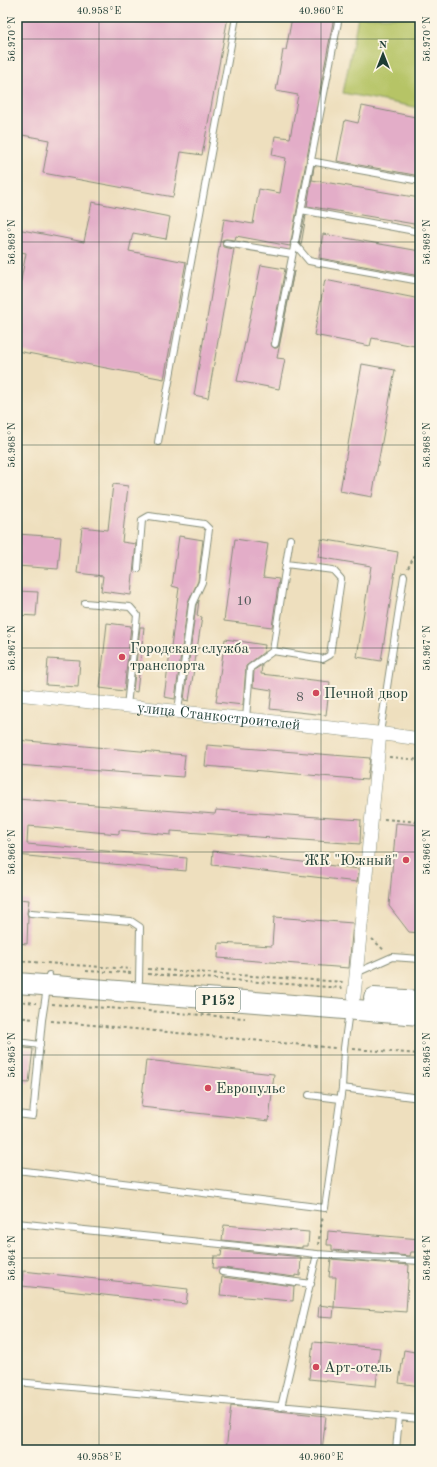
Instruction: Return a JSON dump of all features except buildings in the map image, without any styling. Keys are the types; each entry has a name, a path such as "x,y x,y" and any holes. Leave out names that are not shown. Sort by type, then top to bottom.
{"main road":[{"name":"Р152","path":"17,972 47,989 140,975 354,990 420,1001"},
{"name":"Р152","path":"17,983 47,989 354,990 420,1015"}],"street":[{"name":"улица Станкостроителей","path":"17,694 246,718 420,739"},
{"path":"354,990 380,733"}],"lane":[{"path":"158,442 236,17"},
{"path":"275,344 339,17"},
{"path":"310,161 420,181"},
{"path":"301,210 420,232"},
{"path":"226,243 292,254"},
{"path":"294,243 308,261 420,281"},
{"path":"138,569 142,520 148,516 204,524 209,529 202,582 192,604 178,711"},
{"path":"273,652 290,539"},
{"path":"246,718 250,668 273,652 323,659 330,655 341,579 333,570 286,564"},
{"path":"380,733 404,576"},
{"path":"84,602 130,607 137,615 127,706"},
{"path":"31,913 131,921 140,926 140,975"},
{"path":"17,1170 324,1208 342,1088 344,1048 354,990 392,957 420,959"},
{"path":"17,1114 33,1116 42,1020 47,989"},
{"path":"17,1042 40,1044"},
{"path":"342,1088 420,1098"},
{"path":"309,1095 340,1099"},
{"path":"17,1223 317,1254 420,1262"},
{"path":"281,1406 317,1254"},
{"path":"222,1272 311,1284"},
{"path":"17,1382 420,1419"},
{"path":"396,1450 399,1417"}],"path":[{"path":"404,576 420,546"},
{"path":"378,756 420,760"},
{"path":"387,820 420,822"},
{"path":"360,936 369,936 392,957"},
{"path":"17,961 140,975 354,990"},
{"path":"80,971 354,990"},
{"path":"17,1001 47,989 252,1019"},
{"path":"17,1017 420,1054"},
{"path":"317,1254 324,1208"}],"green space":[{"path":"358,17 420,17 420,108 343,93"}],"place":[{"name":"Городская служба транспорта","path":"122,657"},
{"name":"Печной двор","path":"316,693"},
{"name":"ЖК \"Южный\"","path":"406,860"},
{"name":"Европульс","path":"208,1088"},
{"name":"Арт-отель","path":"316,1367"}]}
